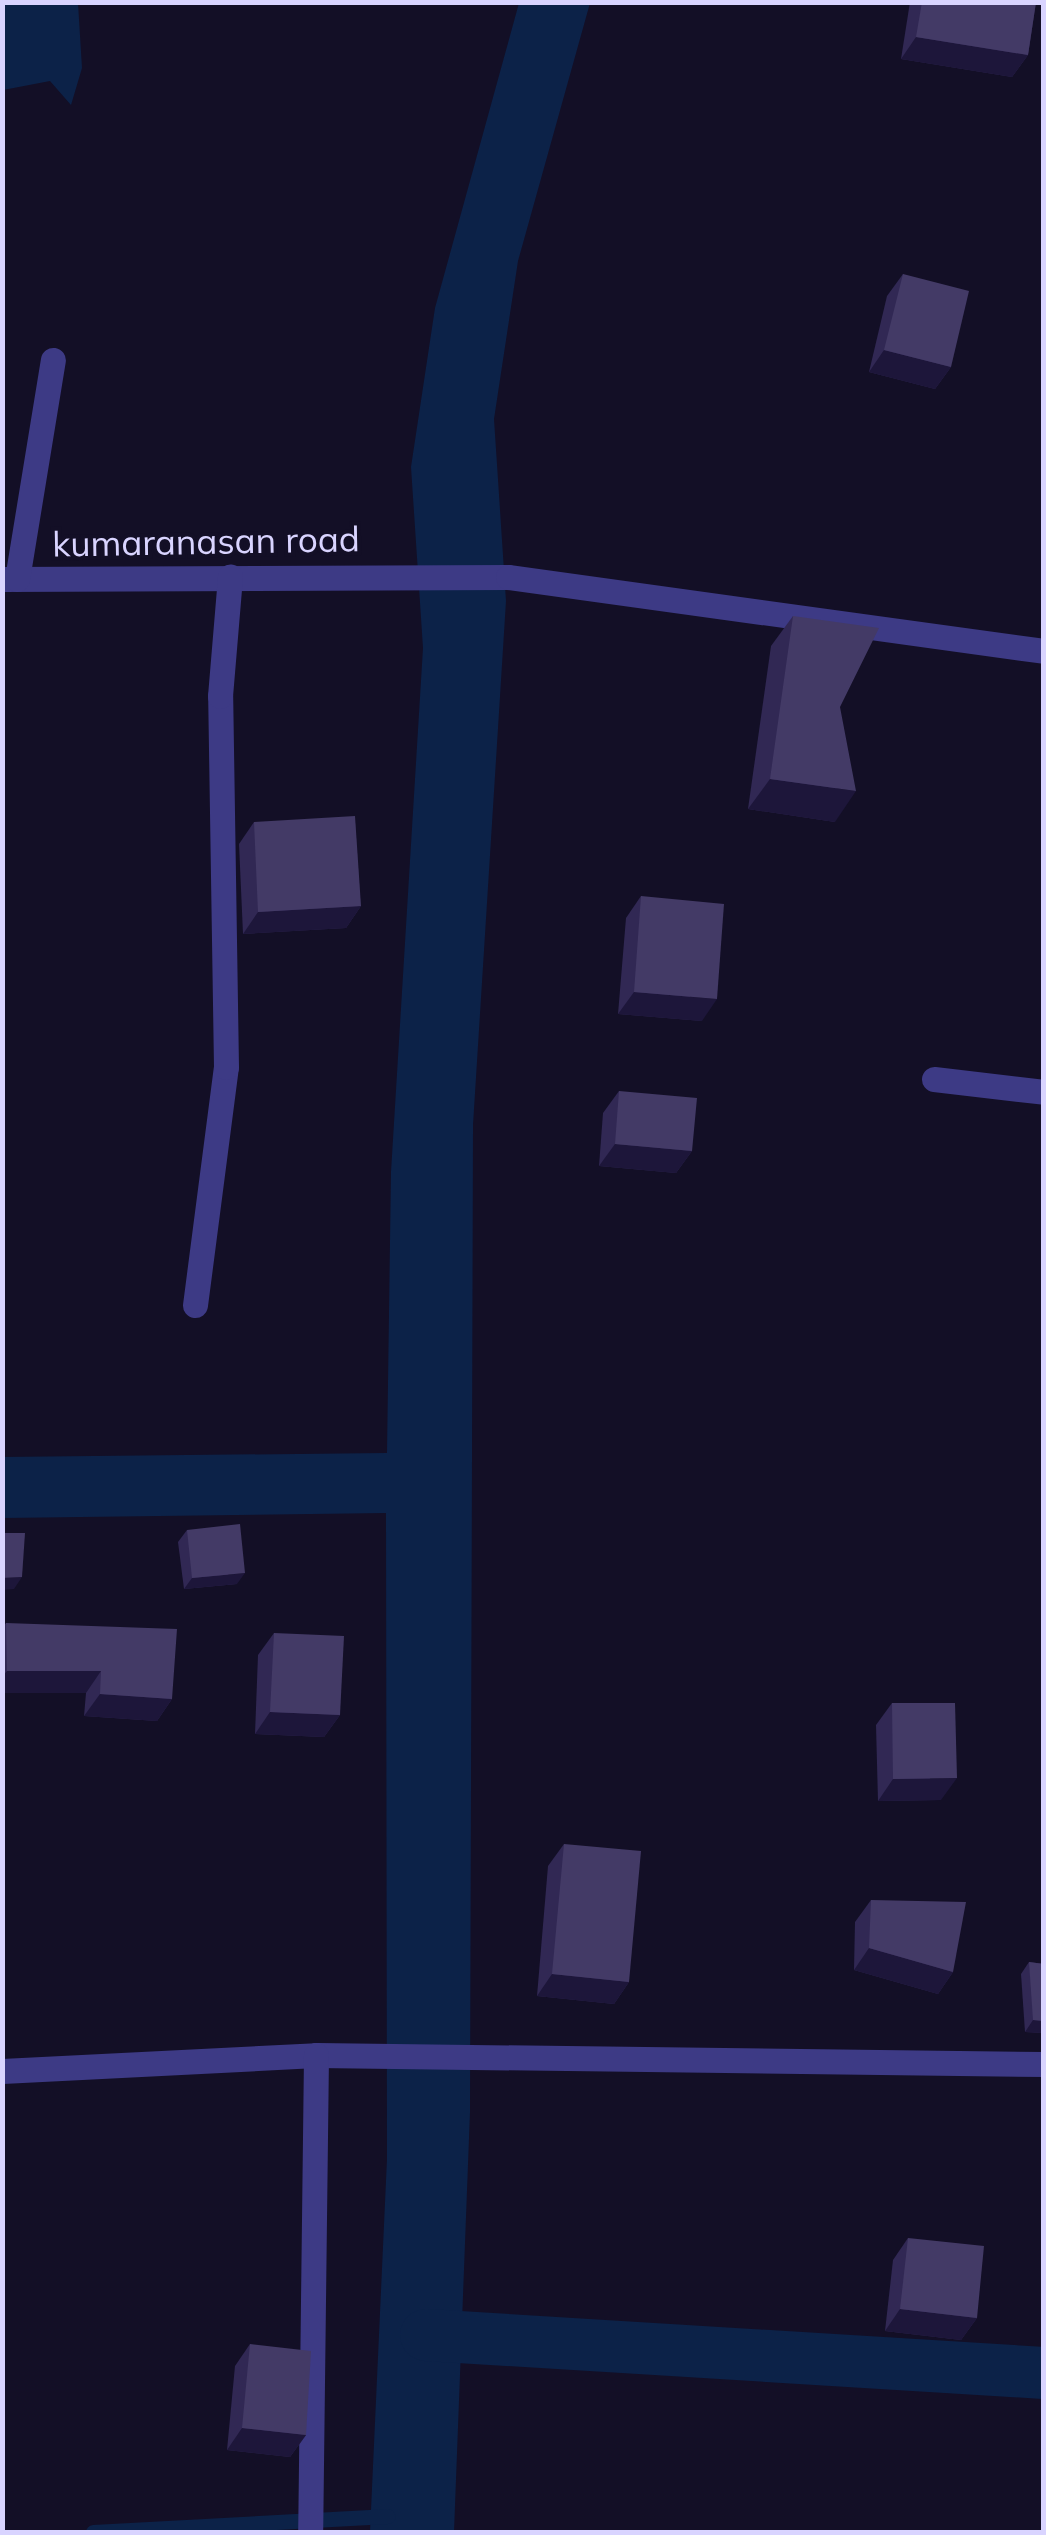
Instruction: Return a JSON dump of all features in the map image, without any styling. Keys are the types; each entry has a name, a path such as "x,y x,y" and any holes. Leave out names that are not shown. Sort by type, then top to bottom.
{"street":[{"path":"10,579 53,360"},
{"name":"kumaranasan road","path":"10,579 411,574 508,577 1044,652"},
{"path":"195,1306 226,1067 220,696 230,576"},
{"path":"934,1079 1044,1092"},
{"path":"2,2072 384,2054 472,2061 1044,2064"},
{"path":"310,2532 316,2055"}],"water":[{"path":"3,2 78,3 82,68 71,105 50,81 3,90"},
{"path":"519,3 590,3 518,261 494,419 506,601 473,1125 470,2112 454,2532 370,2532 387,2159 386,1513 3,1518 2,1457 387,1453 391,1172 423,648 411,467 435,308"}],"building":[{"path":"922,2 1036,2 1028,55 916,37"},
{"path":"903,274 969,291 951,367 884,350"},
{"path":"793,616 879,628 840,707 856,791 770,779"},
{"path":"355,816 361,906 258,912 254,822"},
{"path":"641,896 724,904 717,999 634,992"},
{"path":"619,1091 697,1098 692,1151 615,1144"},
{"path":"240,1524 245,1573 192,1578 187,1530"},
{"path":"2,1533 25,1533 22,1577 2,1578"},
{"path":"6,1623 177,1629 172,1699 100,1694 101,1671 7,1671"},
{"path":"274,1633 344,1636 340,1715 270,1712"},
{"path":"892,1703 955,1703 957,1778 893,1779"},
{"path":"564,1844 641,1851 629,1982 552,1974"},
{"path":"871,1900 966,1902 953,1972 869,1948"},
{"path":"1029,1962 1044,1964 1044,2021 1033,2020"},
{"path":"908,2238 984,2246 977,2318 900,2309"},
{"path":"250,2344 311,2351 306,2435 242,2428"}],"waterway":[{"path":"426,2335 1044,2373"},
{"path":"93,2532 388,2516"}]}
